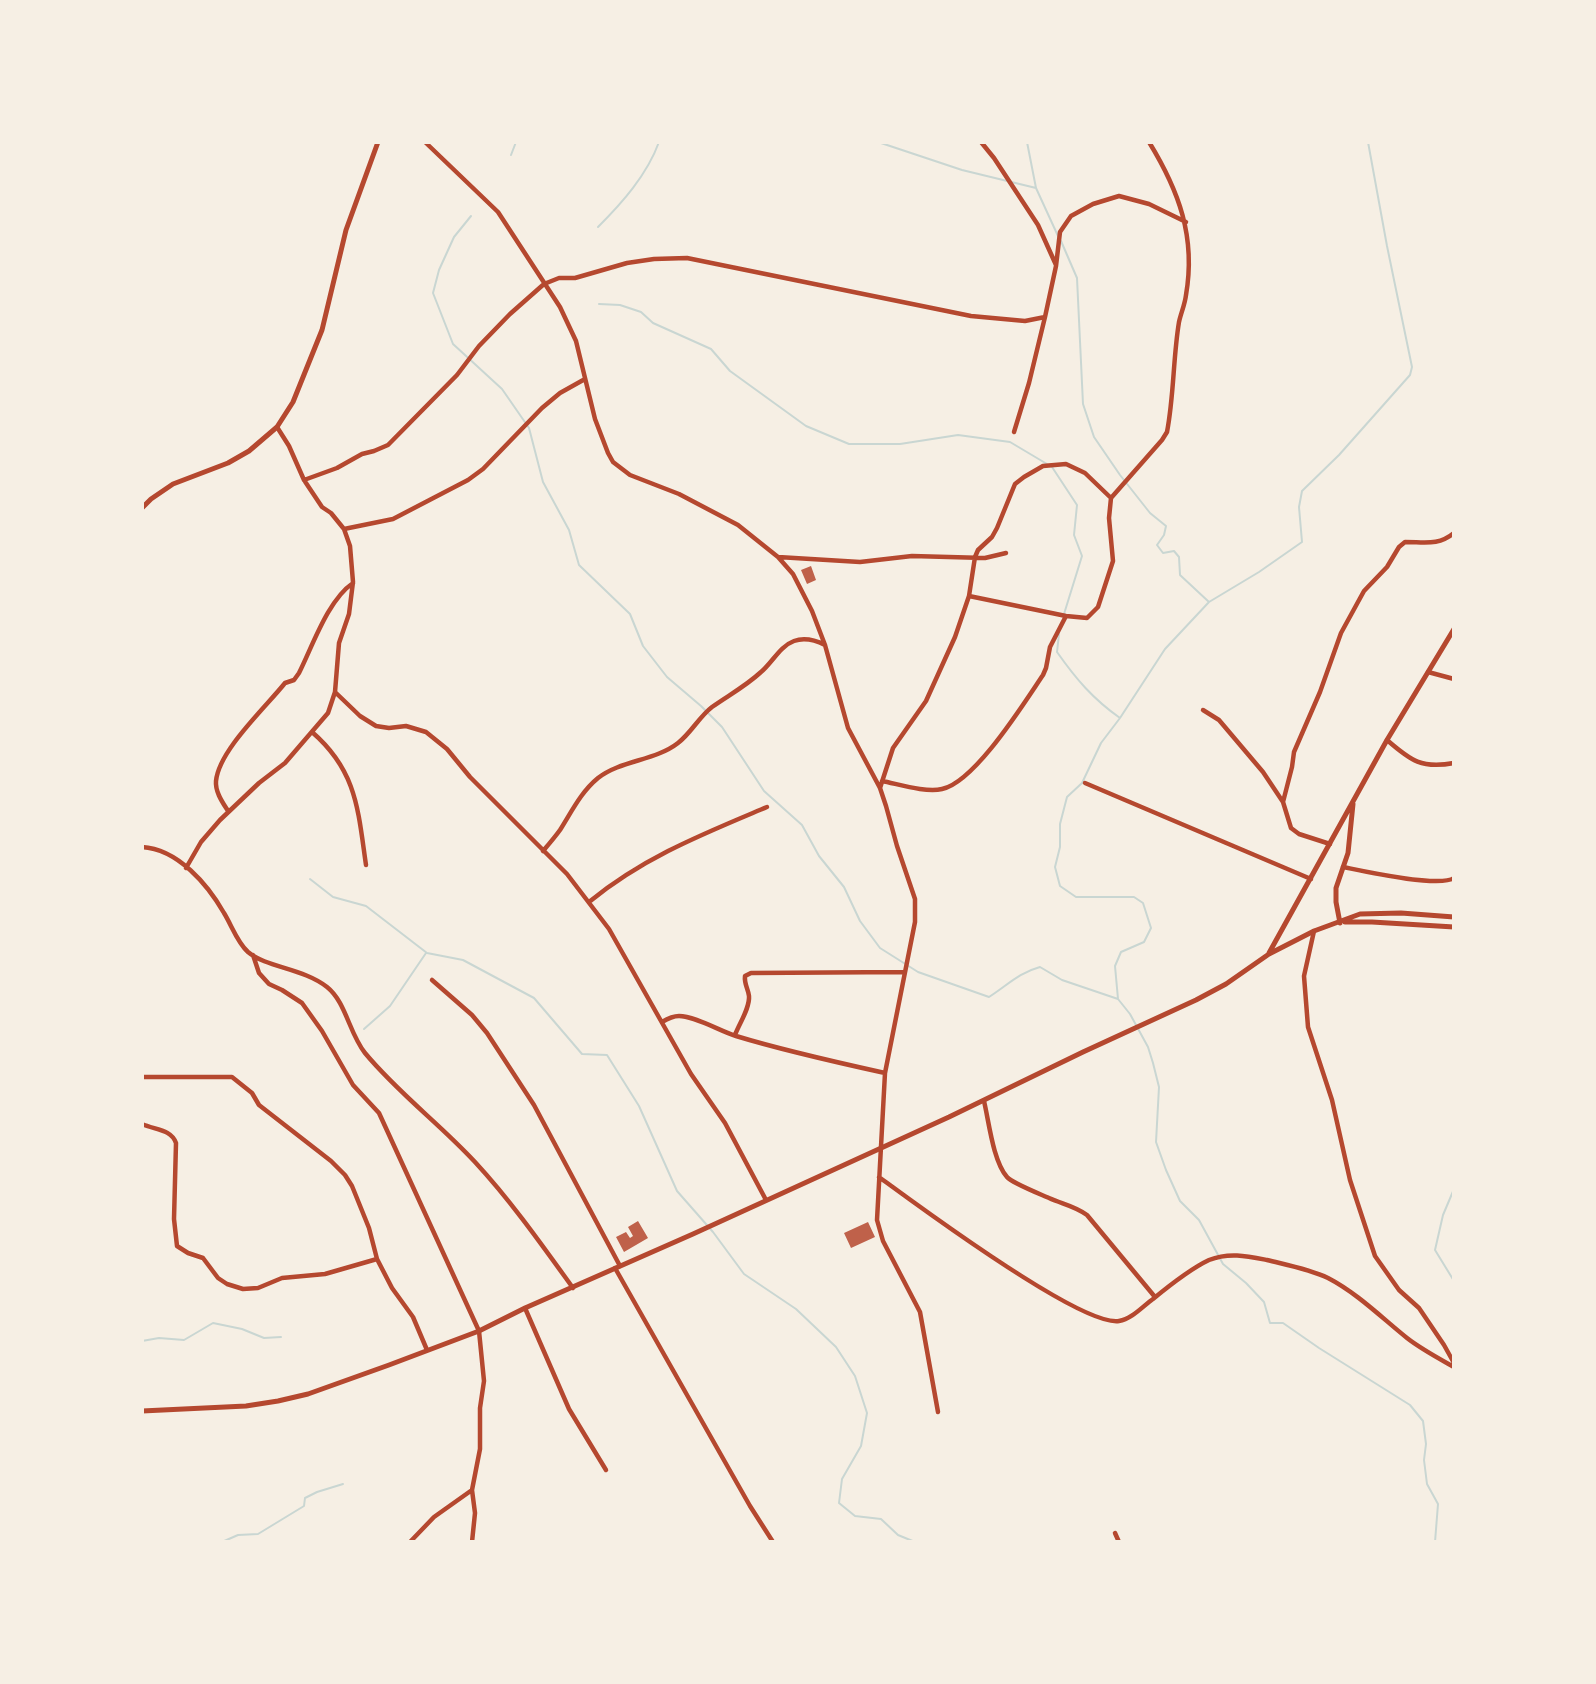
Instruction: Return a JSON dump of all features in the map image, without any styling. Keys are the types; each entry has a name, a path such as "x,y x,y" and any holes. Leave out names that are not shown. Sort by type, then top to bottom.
{"street":[{"path":"142,508 173,484 228,463 249,451 277,427 293,402 318,339 346,230 378,142"},
{"path":"425,142 498,212 560,307 576,340 595,419 608,453 621,469 630,475 679,494 724,517 778,556 793,574 801,589 825,645 848,728 880,788 915,899 915,922 885,1073 877,1220 883,1241 920,1312 938,1412"},
{"path":"981,142 1038,225 1056,266"},
{"path":"969,596 1066,616 1087,618 1094,613 1102,598 1113,561 1109,518 1111,498 1167,432 1179,320 1186,295 1189,261 1186,222 1166,170 1149,142"},
{"path":"1014,432 1045,317 1056,266 1060,232 1071,216 1093,204 1119,196 1149,204 1186,222"},
{"path":"304,480 388,445 451,382 487,338 544,284 559,278 575,278 627,263 687,258 995,320 1025,321 1045,317"},
{"path":"344,529 393,519 468,480 483,469 542,408 560,393 585,379"},
{"path":"186,868 201,842 228,812 285,763 312,732 328,713 335,692 339,643 349,614 353,582 350,546 344,529 331,513 322,507 304,480 289,446 277,427"},
{"path":"880,788 898,739 926,701 955,637 969,596 978,550 992,537 1016,484 1043,466 1066,465 1086,473 1111,498"},
{"path":"1283,802 1294,752 1320,692 1341,633 1364,591 1387,567 1405,542 1433,544 1445,540 1454,533"},
{"path":"778,556 861,562 912,556 993,557 1006,553"},
{"path":"228,812 218,795 216,782 222,764 249,724 285,682 294,680 332,606 342,590 353,582"},
{"path":"882,781 920,788 942,789 952,785 978,764 1043,675 1050,647 1066,616"},
{"path":"1269,954 1387,740 1454,629"},
{"path":"543,851 559,832 584,791 600,776 625,764 658,754 678,743 704,714 753,679 780,651 794,641 811,639 825,645"},
{"path":"1428,672 1454,679"},
{"path":"335,692 360,716 376,726 389,728 406,726 426,732 447,749 470,777 567,874 609,929 691,1074 725,1123 766,1200"},
{"path":"1203,710 1219,720 1263,772 1283,802 1290,828 1299,834 1330,843"},
{"path":"312,732 328,746 343,766 357,803 366,865"},
{"path":"1387,740 1425,765 1439,766 1454,763"},
{"path":"1085,783 1311,879"},
{"path":"1340,923 1335,902 1336,888 1348,853 1354,799"},
{"path":"589,902 642,863 767,807"},
{"path":"142,847 159,850 186,868 212,894 238,940 253,955 313,978 335,994 354,1038 363,1051 474,1162 573,1288"},
{"path":"1343,867 1426,881 1450,881 1454,878"},
{"path":"142,1411 246,1406 308,1394 479,1331 525,1308 984,1101 1226,984 1269,954 1314,931 1360,914 1401,913 1454,917"},
{"path":"1340,923 1372,922 1454,927"},
{"path":"1314,931 1304,976 1308,1027 1332,1100 1350,1180 1375,1256 1399,1290 1419,1308 1444,1345 1454,1365"},
{"path":"253,955 259,973 269,984 302,1003 354,1085 379,1113 479,1331 484,1381 480,1408 480,1449 472,1490 475,1513 472,1542"},
{"path":"735,1035 746,1008 748,996 744,981 751,973 905,972"},
{"path":"432,980 472,1015 487,1033 550,1133 618,1267 772,1542"},
{"path":"662,1022 679,1016 795,1053 885,1073"},
{"path":"142,1077 232,1077 252,1093 259,1105 339,1168 352,1186 369,1228 377,1259 392,1288 413,1317 427,1350"},
{"path":"984,1101 1001,1168 1008,1178 1016,1184 1078,1209 1087,1215 1155,1297"},
{"path":"142,1124 165,1131 177,1143 174,1219 177,1246 202,1258 218,1278 227,1284 243,1289 258,1288 282,1278 325,1274 377,1259"},
{"path":"879,1178 995,1259 1075,1306 1102,1318 1119,1322 1134,1314 1203,1263 1234,1254 1297,1268 1328,1279 1364,1302 1410,1340 1454,1365"},
{"path":"525,1308 569,1409 606,1470"},
{"path":"410,1542 434,1517 472,1490"},
{"path":"1115,1533 1119,1542"}],"building":[{"path":"811,566 816,580 807,584 801,570"},
{"path":"638,1221 648,1238 624,1252 616,1237 626,1232 630,1238 633,1236 628,1227"},
{"path":"868,1222 875,1237 851,1248 844,1233"}],"waterway":[{"path":"511,155 516,142"},
{"path":"598,227 633,188 648,166 659,142"},
{"path":"878,142 962,170 1036,188"},
{"path":"1027,142 1036,188 1058,236"},
{"path":"1368,142 1412,367 1410,375 1339,455 1302,491 1299,507 1302,542 1259,572 1209,602 1165,649 1101,743 1082,783 1067,797 1060,824 1060,847 1055,867 1060,886 1076,897 1134,897 1143,903 1151,928 1144,942 1121,952 1115,966 1118,999 1130,1014 1148,1047 1153,1063 1159,1087 1156,1142 1180,1201 1199,1220 1223,1264 1264,1302 1270,1323 1283,1323 1410,1405 1423,1421 1427,1484 1438,1504 1435,1542"},
{"path":"471,216 454,237 439,270 433,293 453,344 502,389 529,428 543,482 569,530 579,565 630,614 643,646 667,677 722,727 764,791 802,825 819,856 844,887 860,921 880,948 918,972 989,997 1019,976 1040,967 1062,980 1118,999"},
{"path":"1061,241 1077,278 1083,404 1094,437 1150,513 1166,526 1164,535 1157,545 1163,553 1174,551 1179,557 1180,575 1209,602"},
{"path":"599,304 620,305 641,312 653,323 711,349 730,371 806,426 849,444 900,444 958,435 1010,442 1047,464"},
{"path":"1052,467 1077,505 1074,535 1082,556 1064,614"},
{"path":"1059,634 1057,652 1064,662 1093,696 1120,718"},
{"path":"310,879 333,897 366,906 427,953 463,960 534,998 582,1054 607,1055 639,1106 677,1191 713,1232 744,1274 796,1309 836,1347 855,1376 867,1413 861,1446 842,1479 839,1503 855,1516 881,1519 898,1535 915,1542"},
{"path":"364,1029 390,1006 426,953"},
{"path":"1454,1189 1443,1215 1435,1250 1454,1281"},
{"path":"142,1341 159,1338 184,1340 213,1323 242,1329 264,1338 281,1337"},
{"path":"222,1542 238,1535 258,1534 304,1506 305,1498 343,1484"}]}
